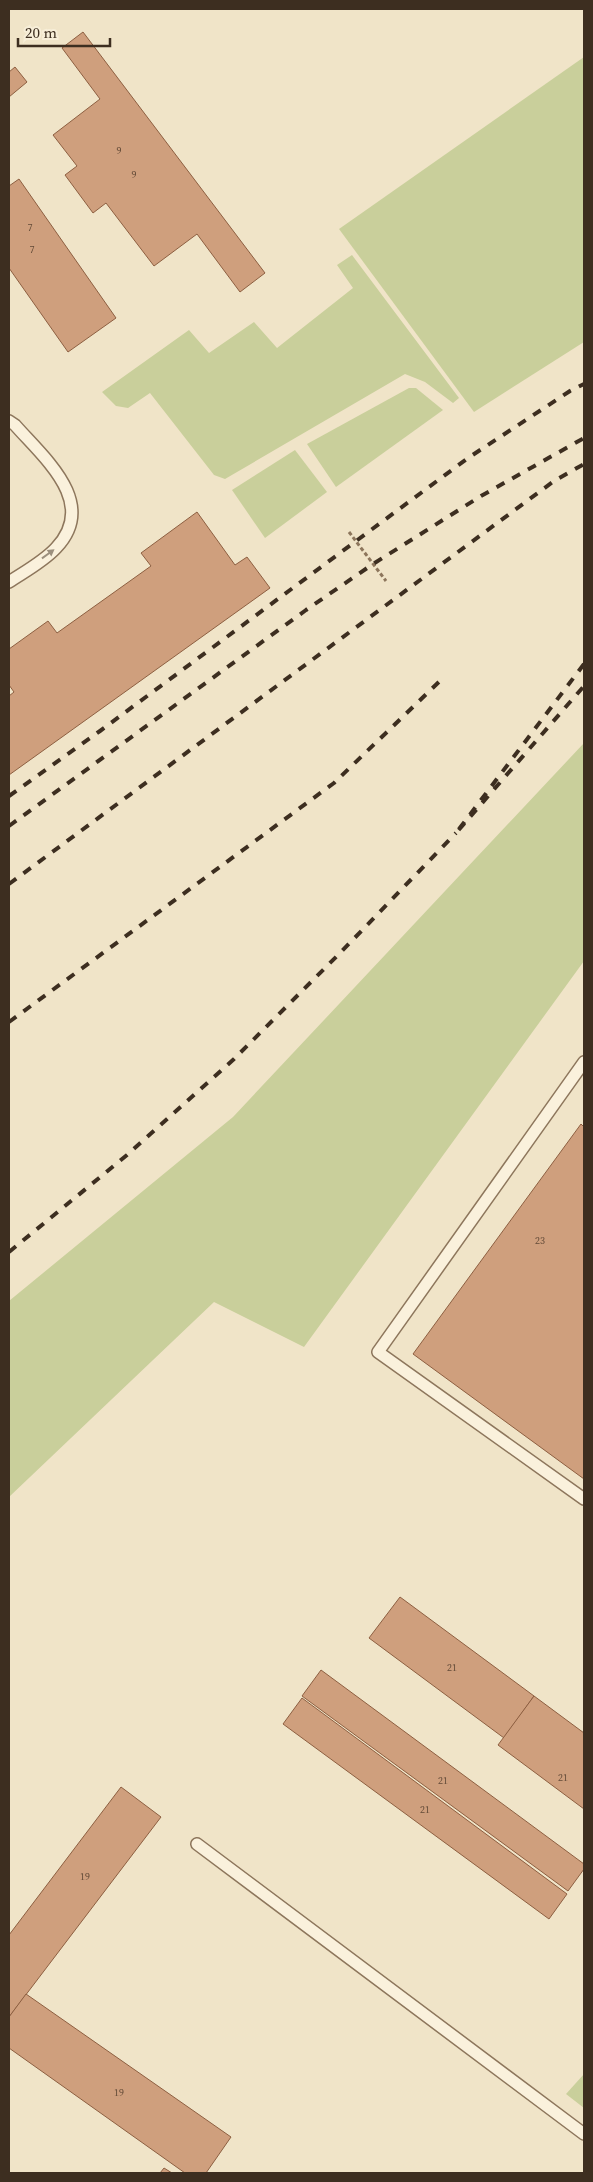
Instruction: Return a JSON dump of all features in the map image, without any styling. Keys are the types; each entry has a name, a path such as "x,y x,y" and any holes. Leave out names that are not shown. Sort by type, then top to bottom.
{"lane":[{"path":"9,421 15,424 59,474 66,486 71,512 69,526 55,549 9,582"},
{"path":"584,1062 378,1352 584,1499"},
{"path":"197,1844 584,2134"}],"path":[{"path":"349,532 386,581"}],"green space":[{"path":"584,57 584,342 474,412 339,229"},
{"path":"352,255 459,398 453,403 425,382 405,374 225,479 214,475 150,393 128,408 116,406 102,392 189,330 209,353 254,322 277,348 353,288 337,265"},
{"path":"409,388 416,388 443,410 336,487 307,444"},
{"path":"295,450 327,492 265,538 232,490"},
{"path":"584,743 584,961 304,1347 214,1302 9,1497 9,1301 233,1117"},
{"path":"584,2074 584,2108 566,2094"}],"building":[{"path":"83,32 265,273 240,292 197,234 154,266 106,203 93,213 65,175 77,166 53,135 100,99 62,48"},
{"path":"15,67 27,82 9,97 9,72"},
{"path":"19,179 116,318 68,352 9,268 9,186"},
{"path":"197,512 235,565 247,557 270,588 9,775 9,696 14,692 9,685 9,649 48,621 57,633 151,566 141,553"},
{"path":"581,1124 584,1127 584,1479 413,1354"},
{"path":"400,1597 534,1696 504,1738 369,1638"},
{"path":"321,1670 584,1864 584,1869 568,1891 302,1696"},
{"path":"534,1696 584,1733 584,1809 498,1745"},
{"path":"302,1698 567,1894 549,1919 283,1724"},
{"path":"121,1787 161,1817 9,2017 9,1935"},
{"path":"26,1994 231,2137 206,2173 185,2173 9,2048 9,2017"},
{"path":"164,2168 172,2173 160,2173"}],"railway":[{"path":"9,796 100,731 468,458 570,391 584,384"},
{"path":"9,826 306,610 373,564 481,496 584,438"},
{"path":"9,884 554,481 584,464"},
{"path":"584,664 456,833 584,686"},
{"path":"9,1022 334,783 444,677"},
{"path":"9,1252 127,1155 234,1059 456,833"}]}
